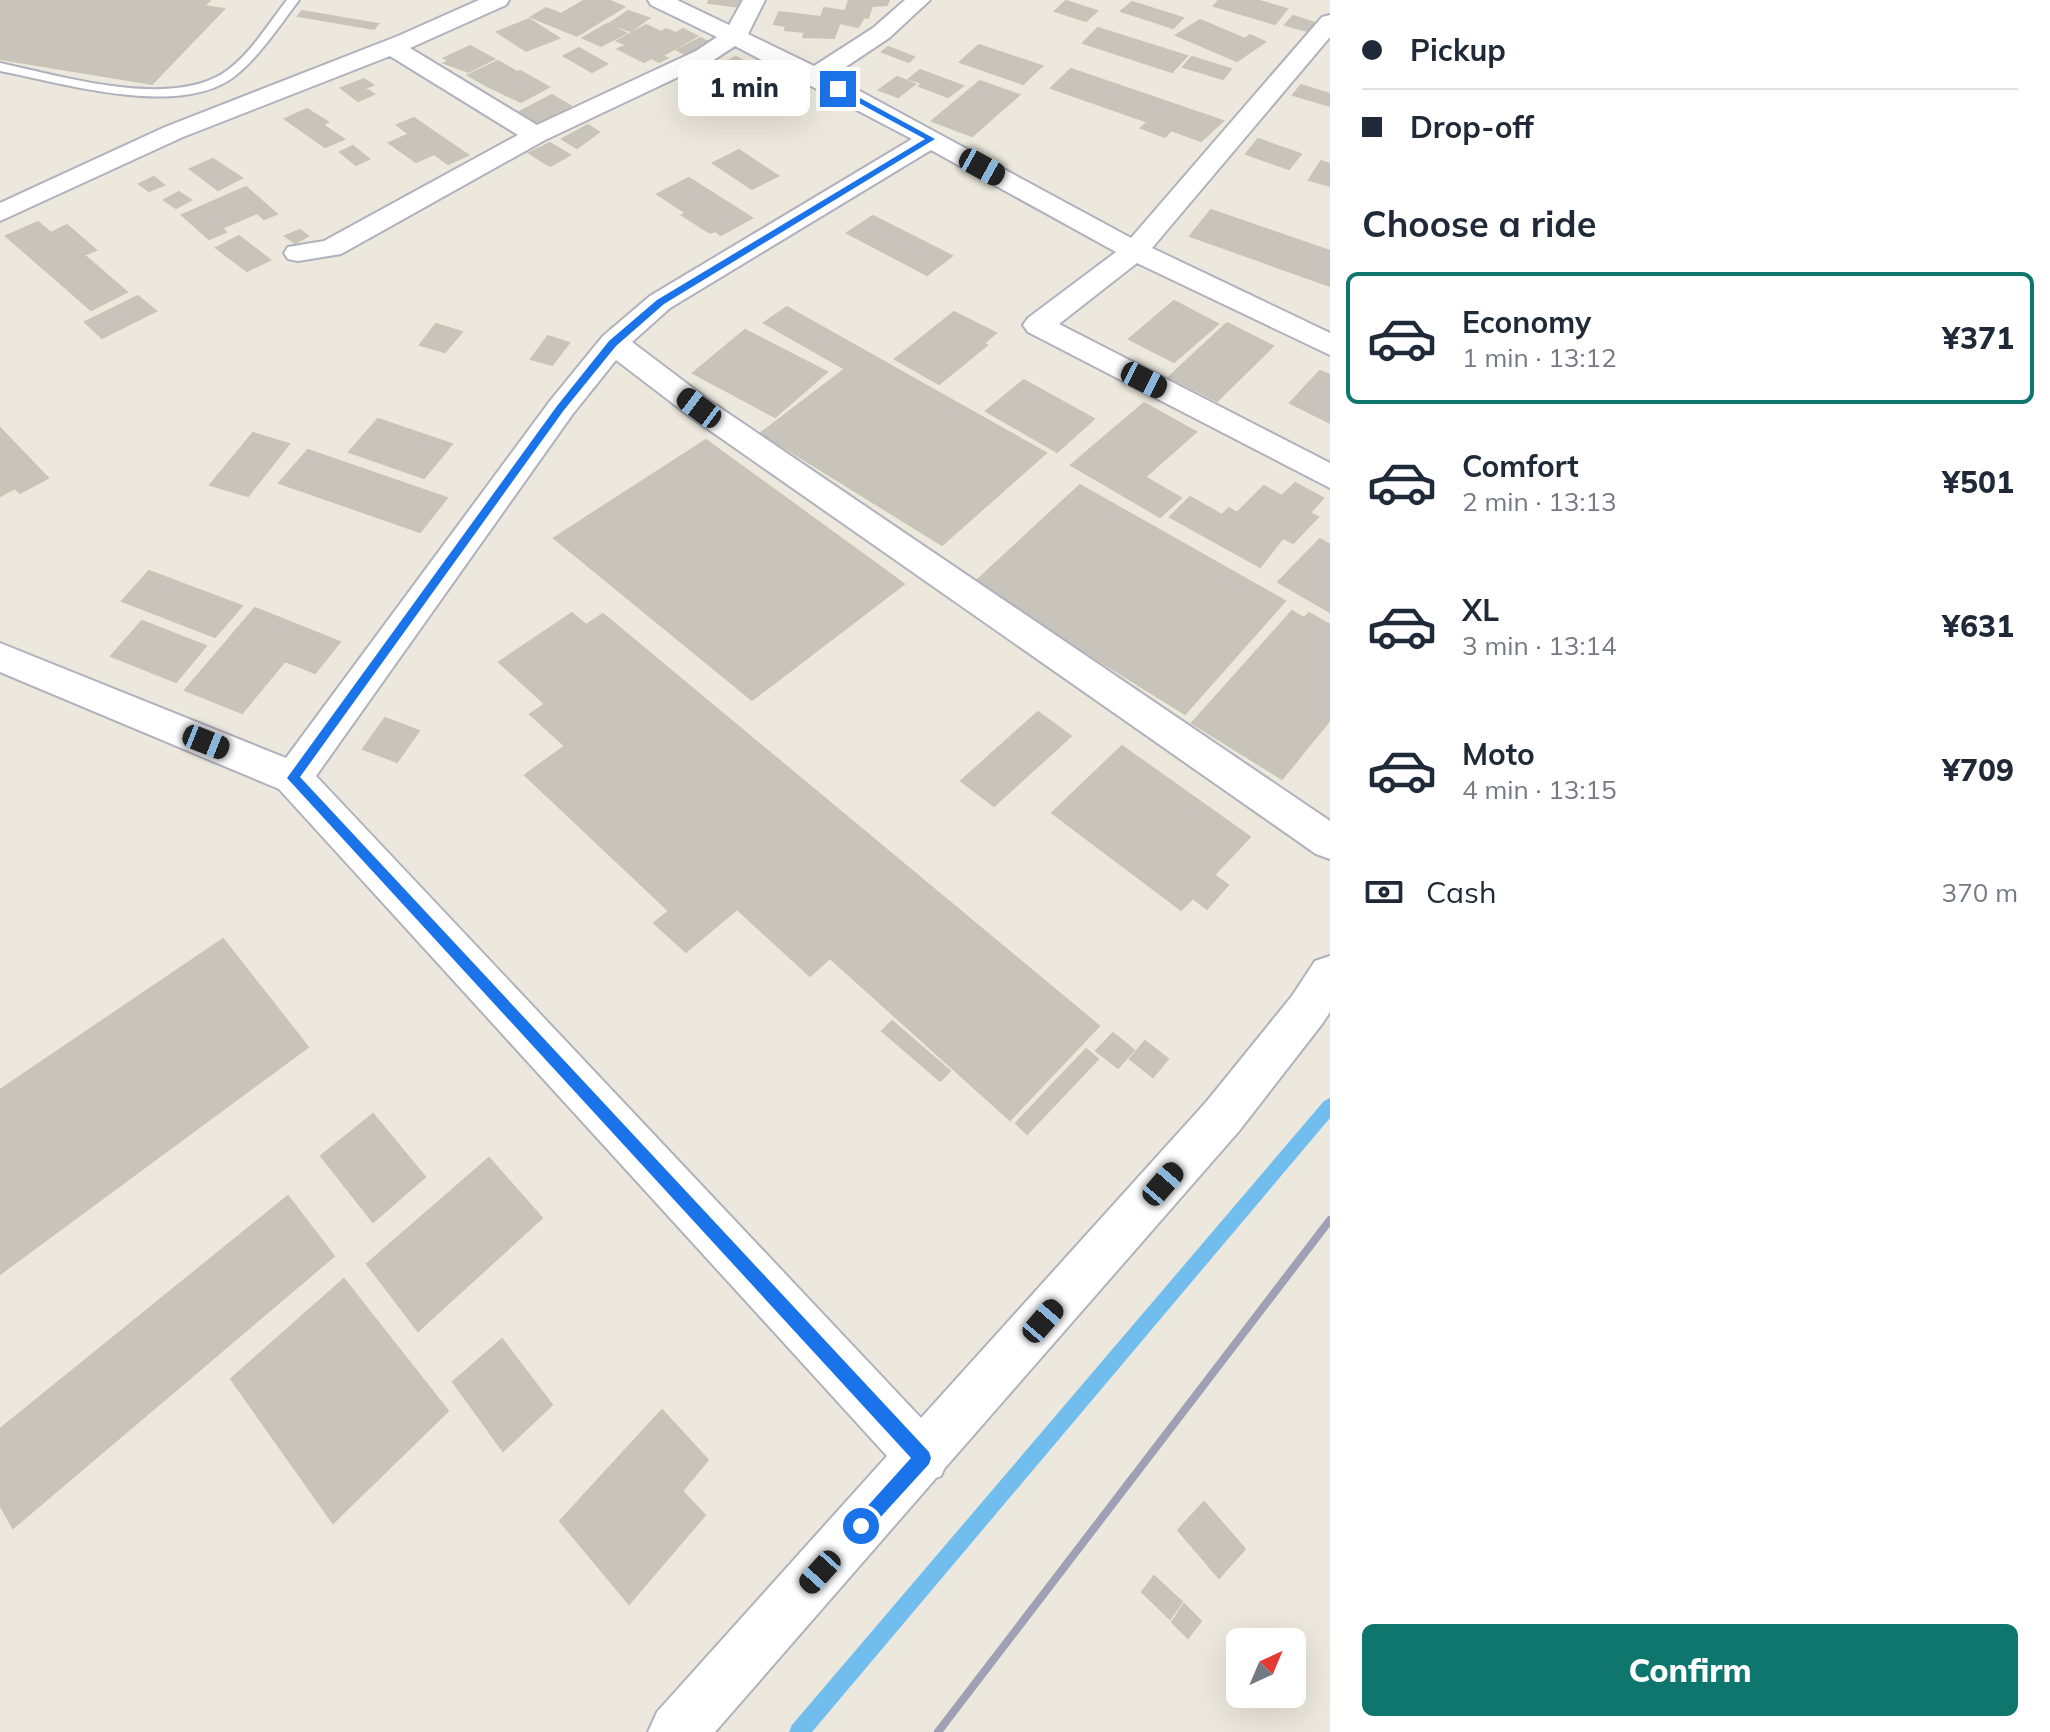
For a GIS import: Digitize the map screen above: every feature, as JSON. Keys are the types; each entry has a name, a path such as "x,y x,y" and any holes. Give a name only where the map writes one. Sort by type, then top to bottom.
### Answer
{"street":[{"path":"0,213 174,132 392,47 498,0"},
{"path":"659,0 815,76 1135,251 1330,345"},
{"path":"298,253 331,248 536,135 651,82 735,36 754,0"},
{"path":"815,76 881,33 919,0"},
{"path":"1330,22 1135,251 1038,325 1330,477"},
{"path":"392,47 536,135"},
{"path":"1303,54 1330,62"},
{"path":"293,778 561,408 613,343 660,302 931,139"},
{"path":"613,343 712,417 1330,842"},
{"path":"0,657 293,778 923,1458"},
{"path":"677,1732 1223,1116 1307,1010 1330,975"}],"lane":[{"path":"0,67 156,94 201,86 227,76 293,0"}],"building":[{"path":"0,0 210,0 204,6 224,9 152,84 0,59"},
{"path":"585,0 608,0 624,7 577,36 531,17 546,8 561,14"},
{"path":"709,0 743,0 740,7 708,3"},
{"path":"849,0 889,0 887,5 872,6 868,18 844,15"},
{"path":"1219,0 1256,0 1287,9 1275,24 1214,6"},
{"path":"1066,1 1097,11 1086,21 1055,11"},
{"path":"1132,2 1183,18 1173,28 1121,11"},
{"path":"824,8 844,11 834,38 803,37 805,32 785,30 786,26 774,24 779,12 821,17"},
{"path":"302,11 378,24 374,29 298,16"},
{"path":"628,11 649,18 631,31 609,24"},
{"path":"845,15 863,19 858,27 840,23"},
{"path":"1293,16 1315,23 1307,31 1285,25"},
{"path":"529,19 559,38 526,51 497,32"},
{"path":"1200,20 1245,39 1250,35 1265,42 1237,61 1176,35"},
{"path":"607,24 626,33 601,46 583,38"},
{"path":"646,25 661,32 666,29 676,33 683,29 697,36 662,56 667,58 659,62 651,58 644,62 618,49 626,45 617,41"},
{"path":"1098,28 1187,56 1172,72 1083,43"},
{"path":"700,38 713,44 689,56 677,50"},
{"path":"979,45 1042,66 1023,84 960,62"},
{"path":"470,46 494,59 468,72 444,63 449,61 444,58"},
{"path":"888,47 914,57 909,62 882,52"},
{"path":"579,48 607,64 592,72 564,56"},
{"path":"736,57 776,79 748,93 708,71"},
{"path":"1192,57 1231,69 1223,79 1183,67"},
{"path":"498,61 517,72 487,86 468,75"},
{"path":"1071,69 1223,121 1201,141 1171,130 1165,137 1141,128 1148,122 1051,88"},
{"path":"920,70 963,86 948,97 909,79"},
{"path":"520,71 549,87 521,102 489,87"},
{"path":"897,77 915,84 898,97 879,90"},
{"path":"364,79 373,85 365,88 374,94 358,101 341,88"},
{"path":"980,81 1019,95 972,136 932,121"},
{"path":"1301,85 1330,94 1330,106 1293,95"},
{"path":"552,95 571,106 536,124 517,113"},
{"path":"307,109 328,122 323,125 344,139 325,147 285,119"},
{"path":"414,118 468,155 448,164 434,154 416,162 389,143 409,134 397,125"},
{"path":"588,125 599,132 577,148 562,139"},
{"path":"1258,139 1301,154 1289,169 1246,154"},
{"path":"550,143 570,155 550,166 529,153"},
{"path":"353,146 369,159 356,165 340,152"},
{"path":"739,150 778,176 752,189 713,163"},
{"path":"213,159 242,178 218,190 190,169"},
{"path":"1321,161 1330,164 1330,186 1309,180"},
{"path":"154,177 164,185 149,191 139,184"},
{"path":"689,178 752,218 721,235 715,231 710,233 657,194"},
{"path":"246,187 277,214 264,219 257,213 222,228 226,232 209,239 182,215"},
{"path":"179,192 191,200 176,208 164,200"},
{"path":"1211,210 1330,251 1330,286 1190,236"},
{"path":"873,216 952,256 927,275 847,233"},
{"path":"38,222 51,233 67,225 96,250 84,255 127,292 91,310 6,236"},
{"path":"300,230 308,236 295,243 285,236"},
{"path":"239,236 270,260 247,271 216,248"},
{"path":"138,296 156,311 102,338 85,322"},
{"path":"1174,301 1218,324 1174,362 1129,339"},
{"path":"787,307 1046,453 942,545 761,433 845,369 764,323"},
{"path":"954,312 996,333 984,343 987,345 939,384 895,359"},
{"path":"1227,323 1273,346 1217,401 1169,377"},
{"path":"436,324 462,332 445,352 420,345"},
{"path":"745,330 827,372 775,417 693,373"},
{"path":"548,336 569,343 552,365 531,359"},
{"path":"1320,371 1330,375 1330,423 1290,403"},
{"path":"1024,380 1094,419 1057,452 986,411"},
{"path":"1144,403 1196,432 1145,477 1181,498 1160,517 1071,465"},
{"path":"378,419 452,444 424,478 349,452"},
{"path":"0,428 48,478 20,493 15,488 0,496"},
{"path":"253,433 289,444 248,496 210,485"},
{"path":"706,440 904,584 752,700 554,538"},
{"path":"308,450 447,498 420,532 279,483"},
{"path":"1295,483 1323,498 1310,513 1318,517 1293,543 1283,538 1260,567 1170,517 1190,497 1222,515 1229,508 1237,513 1264,486 1282,496"},
{"path":"1080,485 1285,601 1185,714 974,583"},
{"path":"1320,539 1330,545 1330,612 1278,582"},
{"path":"149,571 242,606 215,637 122,601"},
{"path":"255,608 340,642 315,673 285,661 242,713 185,690"},
{"path":"1292,611 1304,618 1309,613 1330,625 1330,720 1282,779 1192,723"},
{"path":"572,613 586,625 603,614 1099,1026 1010,1120 830,958 810,976 737,909 686,952 654,923 669,911 525,775 565,746 530,714 545,704 499,662"},
{"path":"142,621 206,646 176,682 111,656"},
{"path":"1038,712 1071,736 994,806 961,781"},
{"path":"385,718 419,731 397,762 363,749"},
{"path":"1122,746 1250,837 1214,875 1228,885 1207,909 1193,898 1181,910 1052,813"},
{"path":"223,939 308,1047 0,1274 0,1090"},
{"path":"892,1021 950,1071 940,1081 882,1031"},
{"path":"1113,1033 1134,1050 1118,1068 1096,1051"},
{"path":"1145,1041 1168,1059 1153,1077 1130,1059"},
{"path":"1086,1049 1098,1059 1027,1134 1016,1123"},
{"path":"373,1114 425,1177 373,1222 321,1156"},
{"path":"489,1158 542,1218 418,1331 367,1264"},
{"path":"288,1196 334,1256 13,1528 0,1505 0,1429"},
{"path":"344,1279 448,1411 333,1523 231,1379"},
{"path":"502,1339 552,1405 503,1451 453,1382"},
{"path":"662,1410 708,1460 682,1491 705,1515 629,1604 560,1521"},
{"path":"1204,1502 1245,1549 1219,1578 1178,1530"},
{"path":"1154,1576 1182,1602 1170,1619 1142,1592"},
{"path":"1184,1604 1201,1621 1188,1638 1172,1622"}],"waterway":[{"path":"799,1732 1330,1106"}],"railway":[{"path":"938,1732 1330,1220"}],"route":[{"path":"838,89 931,139 660,302 613,343 561,408 293,778 923,1458 861,1526"}]}
